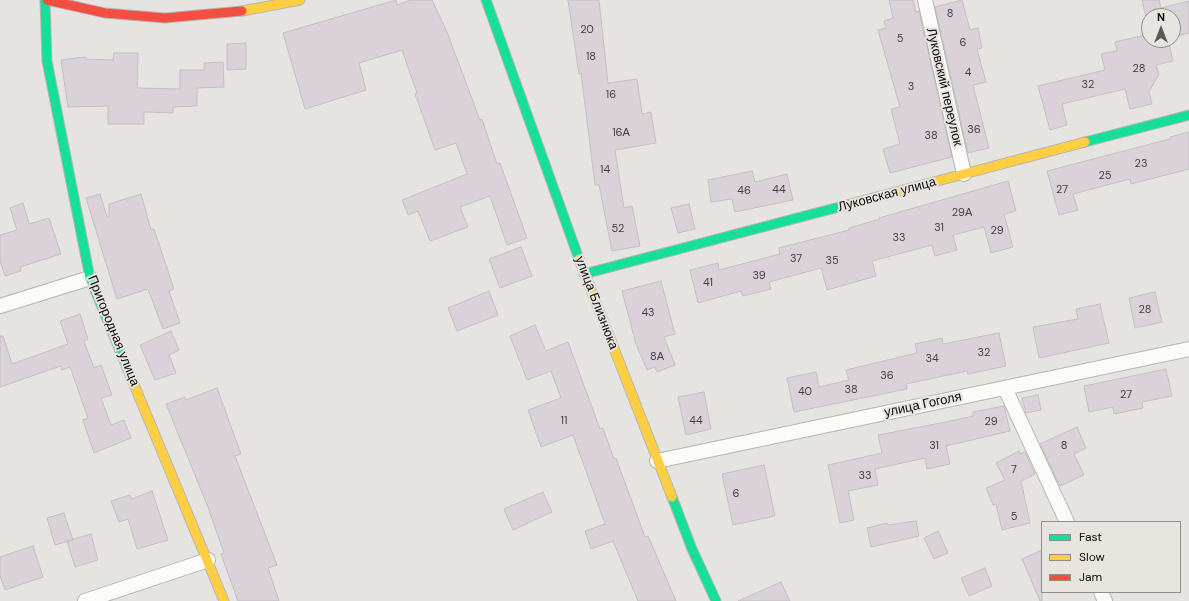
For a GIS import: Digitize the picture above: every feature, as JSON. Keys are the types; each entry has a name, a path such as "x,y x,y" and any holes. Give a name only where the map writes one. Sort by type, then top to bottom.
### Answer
{"street":[{"path":"46,0 106,13 165,18 233,13 300,0"},
{"name":"Пригородная улица","path":"46,0 47,62 90,278 224,601"},
{"name":"улица Близнюка","path":"486,0 584,274 692,549 716,601"},
{"name":"Луковский переулок","path":"925,0 964,174"},
{"name":"Луковская улица","path":"584,274 1189,115"},
{"path":"0,306 90,278"},
{"name":"улица Гоголя","path":"658,461 1189,349"},
{"path":"1005,388 1067,521"},
{"path":"85,601 208,560"}],"building":[{"path":"396,0 397,5 411,0 432,0 447,32 480,120 482,119 497,164 500,163 527,238 507,245 490,196 460,207 468,227 430,241 418,211 408,215 402,200 467,174 456,143 435,150 415,94 417,93 402,50 359,63 366,90 305,109 283,33"},
{"path":"568,0 599,0 608,83 637,79 642,114 651,112 656,143 615,150 624,208 632,206 640,246 612,251 599,185 595,185 581,73 579,74"},
{"path":"889,0 913,0 916,12 919,11 952,157 890,173 883,149 900,144 891,109 900,107 878,30 886,28 884,21 893,18"},
{"path":"962,0 970,30 978,28 982,48 977,49 986,82 973,85 989,148 968,153 935,7"},
{"path":"1142,0 1159,0 1161,8 1144,8"},
{"path":"1189,1 1189,33 1181,35 1181,8 1161,8"},
{"path":"1141,36 1141,48 1170,48 1173,61 1156,65 1159,74 1149,92 1152,104 1130,109 1125,89 1062,104 1067,125 1050,130 1038,86 1105,70 1101,54 1117,51 1115,42"},
{"path":"246,43 246,69 227,70 227,44"},
{"path":"114,53 138,53 137,88 180,89 180,70 204,70 204,63 223,62 224,87 197,88 197,106 173,107 173,113 144,112 144,124 108,124 108,106 68,107 61,60 85,57 85,59 113,60"},
{"path":"1189,132 1189,169 1131,184 1130,179 1073,194 1078,210 1059,215 1047,171 1170,139 1170,137"},
{"path":"752,171 755,182 787,174 793,200 735,212 732,199 711,202 708,180"},
{"path":"1008,181 1016,211 1004,214 1013,247 991,253 984,227 953,235 957,250 935,256 932,245 872,261 876,276 827,290 821,268 769,282 771,289 743,296 741,291 698,303 690,270 718,263 719,270 780,254 779,248 849,230 849,228 880,219 879,218"},
{"path":"100,194 107,217 109,217 109,204 141,194 151,230 154,229 174,289 169,291 180,323 163,329 148,289 117,299 86,198"},
{"path":"23,203 29,224 49,218 61,254 20,267 21,271 5,276 0,261 0,235 17,230 10,208"},
{"path":"689,204 695,229 678,233 671,208"},
{"path":"521,247 532,276 500,288 489,259"},
{"path":"661,281 675,334 664,337 675,365 657,372 655,367 647,370 636,344 622,291"},
{"path":"489,291 498,315 457,331 448,308"},
{"path":"1155,292 1162,322 1135,328 1129,298"},
{"path":"1100,304 1109,343 1039,358 1033,327 1078,319 1076,309"},
{"path":"80,314 88,339 84,341 94,368 101,365 112,395 101,398 111,425 124,420 131,438 94,453 83,420 88,418 70,367 62,370 61,366 0,387 0,336 3,336 12,364 68,344 60,321"},
{"path":"535,325 546,351 568,342 600,429 603,428 614,459 616,458 645,537 648,536 676,601 638,601 613,541 591,549 585,531 605,524 573,435 541,447 528,410 561,398 551,371 527,380 510,336"},
{"path":"171,331 179,350 169,355 176,373 155,380 140,345"},
{"path":"999,333 1006,366 968,374 967,371 906,384 907,389 794,412 787,378 816,372 819,387 849,380 846,370 917,353 915,344 942,338 943,344"},
{"path":"1166,369 1172,396 1142,402 1143,408 1114,414 1113,407 1089,412 1084,386"},
{"path":"217,388 241,454 235,456 277,565 268,568 279,601 238,601 221,554 224,553 208,507 166,404 185,397 186,400"},
{"path":"704,392 711,429 686,435 678,397"},
{"path":"1038,395 1041,410 1026,413 1022,398"},
{"path":"1004,406 1010,431 946,446 950,464 927,469 925,458 875,469 878,485 848,491 854,520 840,523 828,465 882,453 878,435 973,416 973,412"},
{"path":"1077,427 1086,448 1074,454 1084,475 1060,486 1040,444"},
{"path":"1019,451 1020,454 1025,452 1035,474 1021,481 1030,523 1002,530 996,504 993,505 986,488 1005,480 996,463"},
{"path":"764,465 775,516 733,525 722,474"},
{"path":"152,491 168,540 137,549 128,519 119,522 111,501 130,495 132,499"},
{"path":"543,492 552,512 513,530 504,509"},
{"path":"64,513 73,540 55,545 47,518"},
{"path":"916,521 919,536 871,547 867,528 887,523 888,525"},
{"path":"938,531 948,553 934,559 924,538"},
{"path":"91,534 98,560 75,567 67,541"},
{"path":"33,546 43,577 5,590 0,576 0,557"},
{"path":"1041,550 1042,601 1040,601 1022,559"},
{"path":"985,568 992,586 969,596 961,578"},
{"path":"781,582 790,601 738,601"}],"traffic: fast":[{"path":"45,0 47,61 90,278 128,370"},
{"path":"486,0 579,259"},
{"path":"1085,142 1189,115"},
{"path":"584,274 858,202"},
{"path":"672,497 692,549 716,601"}],"traffic: slow":[{"path":"242,11 300,0"},
{"path":"858,202 1085,142"},
{"path":"579,259 672,497"},
{"path":"128,370 224,601"}],"traffic: jam":[{"path":"47,0 105,13 165,18 242,11"}]}
